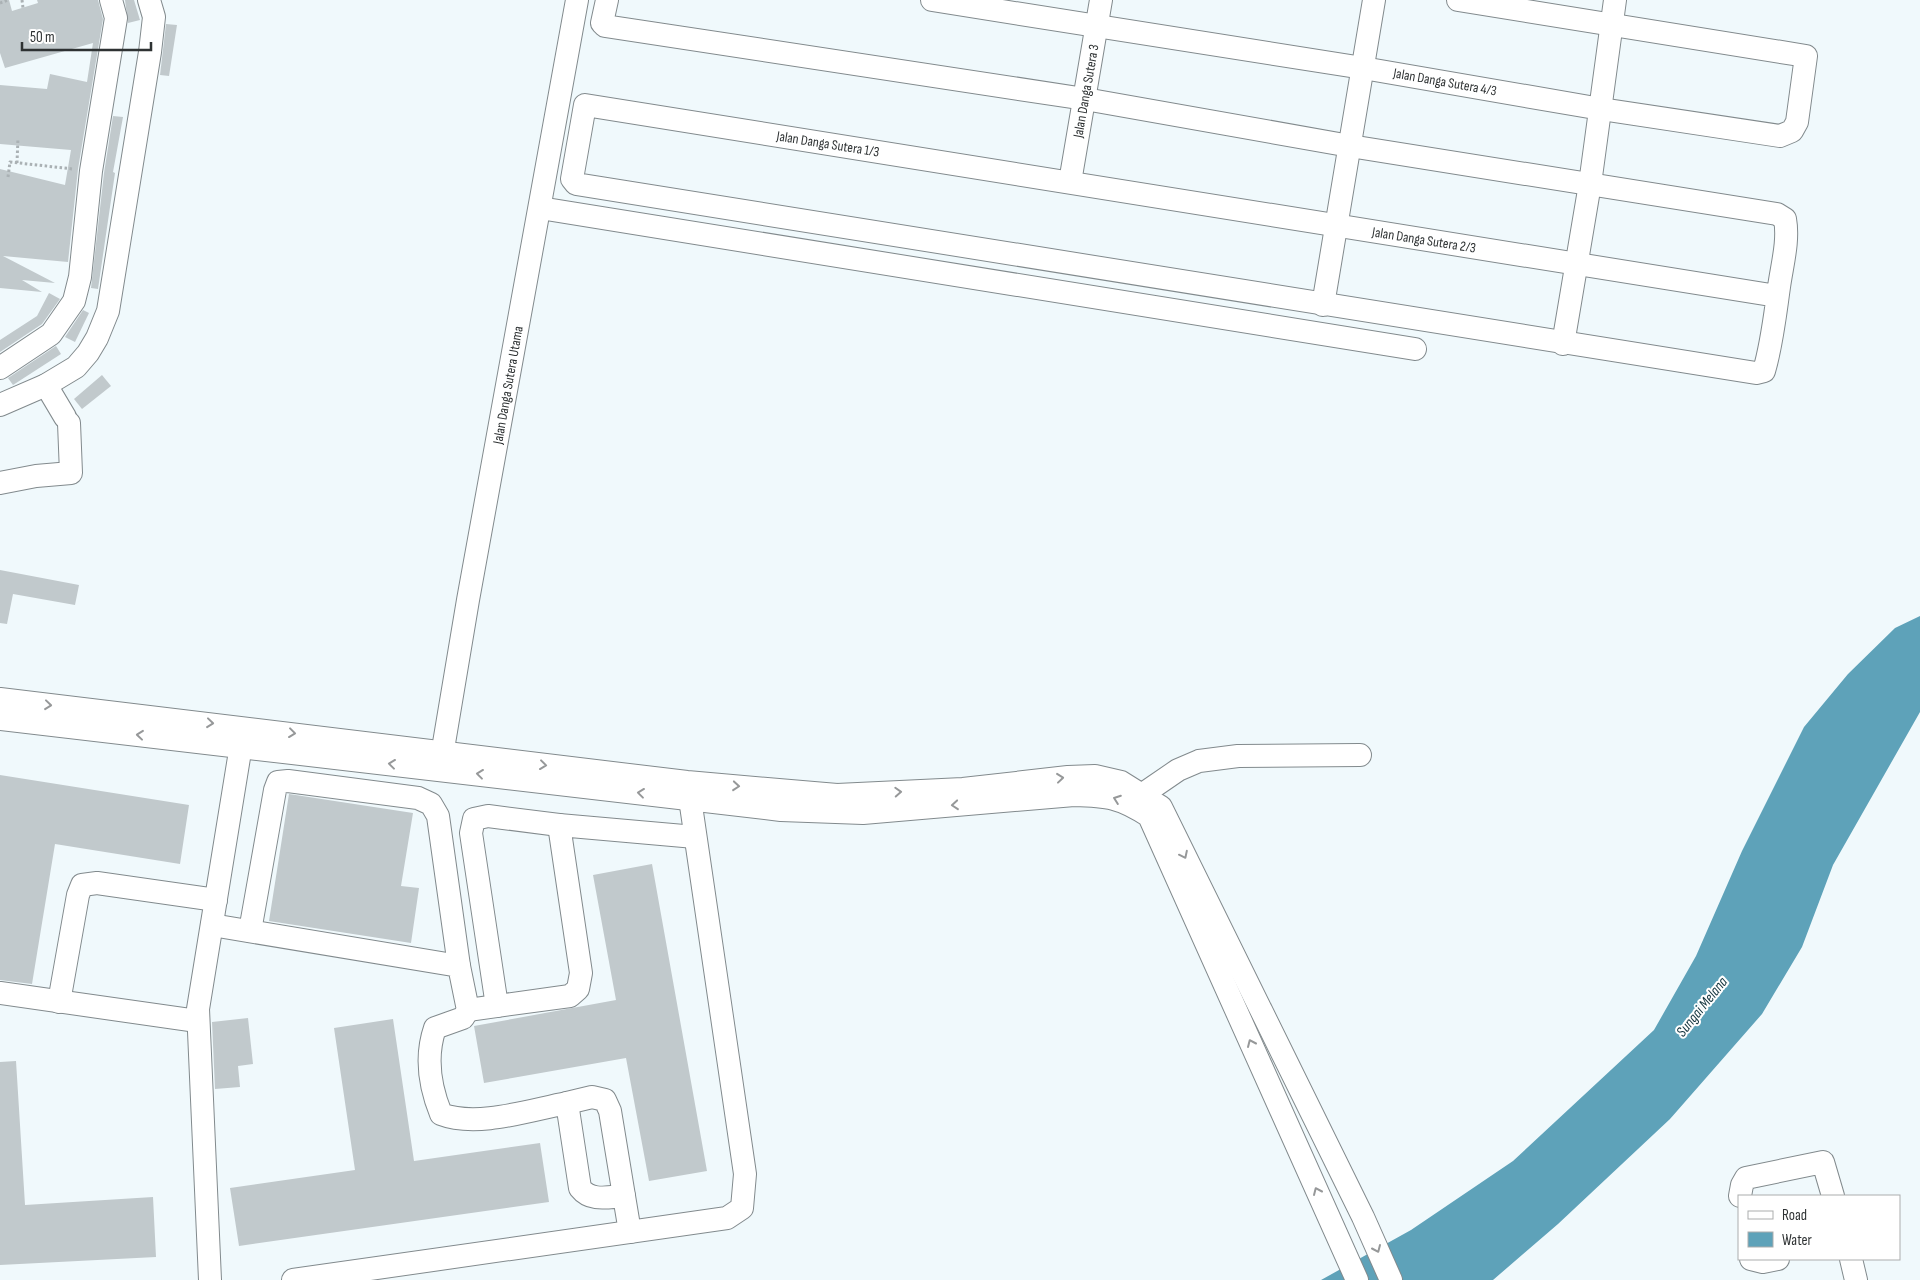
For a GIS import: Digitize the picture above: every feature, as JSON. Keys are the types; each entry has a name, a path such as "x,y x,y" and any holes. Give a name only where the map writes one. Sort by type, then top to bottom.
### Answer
{"street":[{"path":"0,368 51,334 74,301 80,277 91,170 116,18 111,0"},
{"path":"0,405 46,385 76,367 88,353 108,311 150,52 154,17 149,0"},
{"name":"Jalan Danga Sutera Utama","path":"441,761 577,0"},
{"path":"607,0 602,23 606,26 1084,99 1350,146 1777,214 1785,219 1787,231 1768,359 1764,370 1756,373 1323,305 1337,226 1350,146 1363,68 1374,0"},
{"name":"Jalan Danga Sutera 4/3","path":"932,0 1363,68 1601,109 1780,136 1792,132 1797,122 1806,56 1612,25"},
{"name":"Jalan Danga Sutera 3","path":"1070,182 1101,0"},
{"path":"1458,0 1612,25"},
{"path":"1562,344 1590,184 1616,0"},
{"name":"Jalan Danga Sutera 1/3","path":"1070,182 585,105 572,179 576,184 1323,305"},
{"name":"Jalan Danga Sutera 2/3","path":"1070,182 1777,296"},
{"path":"540,208 1415,349"},
{"path":"74,301 108,311"},
{"path":"0,483 36,476 70,473 67,420 46,385"},
{"path":"0,699 242,737 688,790 837,795 963,789 1068,777 1095,776 1120,782 1143,794 1161,807 1363,1218 1391,1280"},
{"path":"0,719 242,737"},
{"path":"210,1280 197,1021 242,737"},
{"path":"1143,794 1178,770 1199,760 1238,756 1360,754"},
{"path":"250,932 278,782 288,781 418,798 431,804 438,816 459,966 468,1010 463,1018 435,1028 430,1042 430,1077 441,1114 452,1118 475,1120 592,1097 605,1100 610,1111 630,1232"},
{"path":"293,1280 727,1218 742,1208 745,1174 688,790"},
{"path":"688,790 781,810 863,813 1074,796 1109,796 1130,804 1149,816 1357,1280"},
{"path":"497,1006 470,833 474,819 488,816 558,825 695,837"},
{"path":"468,1010 570,996 578,989 581,973 558,825"},
{"path":"59,1002 78,895 82,885 97,883 216,900"},
{"path":"212,925 459,966"},
{"path":"0,993 197,1021"},
{"path":"568,1103 580,1188 585,1195 593,1198 624,1196"},
{"path":"1740,1195 1742,1185 1746,1178 1823,1162 1834,1195"},
{"path":"1755,1260 1763,1262 1773,1260"},
{"path":"1851,1260 1856,1280"}],"path":[{"path":"0,3 8,0"},
{"path":"22,0 24,8"},
{"path":"18,138 18,163"},
{"path":"8,177 10,162 91,170"}],"water":[{"name":"Sungai Melana","path":"1920,616 1920,712 1833,865 1802,947 1762,1014 1670,1119 1558,1224 1493,1280 1321,1280 1411,1230 1513,1161 1654,1030 1696,956 1742,851 1804,727 1848,674 1895,628"}],"building":[{"path":"0,0 9,0 12,11 38,3 37,0 98,0 103,19 78,169 68,262 3,256 55,283 22,280 42,292 0,288 0,169 65,185 71,150 0,144 0,85 47,89 50,74 87,82 93,43 5,68 0,53"},
{"path":"125,0 134,0 140,20 128,23"},
{"path":"166,24 177,25 169,76 160,75"},
{"path":"113,116 123,117 113,172 115,173 98,289 91,288 104,173"},
{"path":"49,293 60,299 42,324 0,352 0,340 37,316"},
{"path":"83,310 89,313 75,342 65,337"},
{"path":"56,346 61,354 13,385 8,378"},
{"path":"102,375 111,386 82,409 74,399"},
{"path":"0,570 79,585 75,605 13,594 7,624 0,623"},
{"path":"0,775 189,805 180,864 55,844 32,984 0,980"},
{"path":"289,794 413,813 401,886 419,888 411,943 269,921"},
{"path":"652,864 707,1171 649,1181 626,1058 484,1083 474,1026 616,1000 593,875"},
{"path":"248,1018 253,1064 238,1066 240,1087 215,1089 212,1022"},
{"path":"393,1019 414,1161 540,1143 549,1202 239,1246 230,1188 355,1170 334,1028"},
{"path":"16,1061 25,1205 153,1197 156,1257 0,1265 0,1062"}]}
